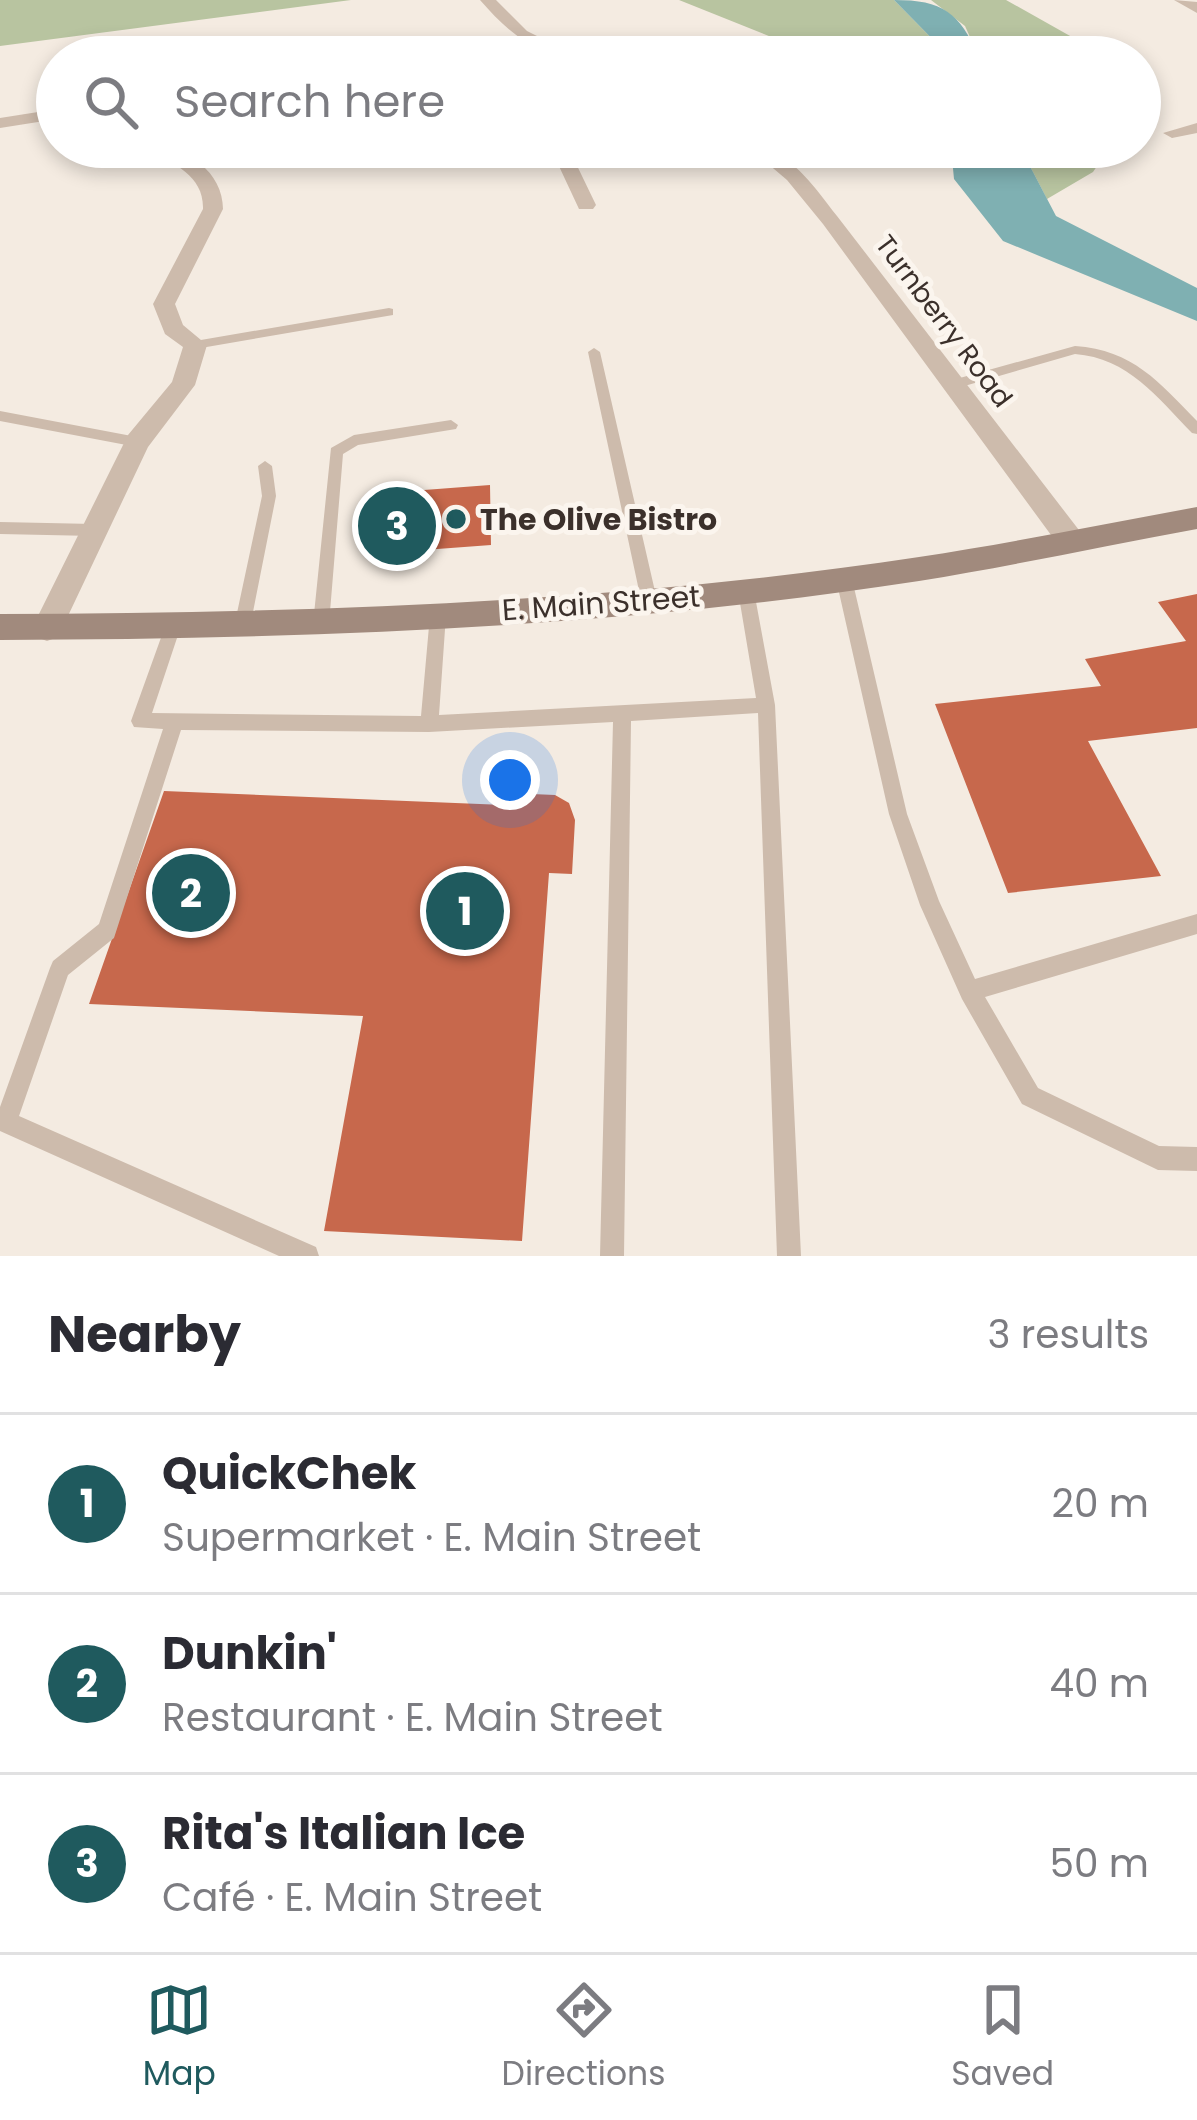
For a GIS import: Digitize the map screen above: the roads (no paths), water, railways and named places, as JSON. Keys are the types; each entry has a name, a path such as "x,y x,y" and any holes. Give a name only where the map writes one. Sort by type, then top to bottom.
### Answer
{"main road":[{"name":"E. Main Street","path":"0,627 321,624 649,600 844,579 1197,518"}],"street":[{"path":"488,0 525,36"},
{"path":"1182,0 1197,8"},
{"path":"0,123 36,117"},
{"path":"1172,133 1197,128"},
{"path":"47,628 137,442 183,385 195,345 173,329 164,304 213,209 215,194 207,179 192,168"},
{"path":"569,168 586,205"},
{"name":"Turnberry Road","path":"784,168 818,205 1072,542"}],"lane":[{"path":"195,345 389,311"},
{"path":"954,384 1075,350 1095,350 1129,363 1197,429"},
{"path":"595,352 649,600"},
{"path":"0,416 137,442"},
{"path":"321,624 335,452 353,440 451,425"},
{"path":"242,627 268,496 266,466"},
{"path":"0,528 94,530"},
{"path":"844,579 898,814 931,905 970,991 1030,1096 1158,1158 1197,1160"},
{"path":"746,591 766,705 789,1256"},
{"path":"429,724 438,614"},
{"path":"172,626 140,721 429,724 766,705"},
{"path":"612,1256 622,713"},
{"path":"175,721 107,931 60,968 6,1122 307,1256"},
{"path":"970,991 1197,924"}],"water":[{"path":"894,0 937,6 956,19 968,36 929,36"},
{"path":"953,168 1031,168 1056,216 1197,288 1197,321 1003,241 954,179"}],"place":[{"name":"The Olive Bistro","path":"456,519"},
{"name":"Rita's Italian Ice","path":"397,526"},
{"name":"Dunkin'","path":"191,893"},
{"name":"QuickChek","path":"465,911"}]}
